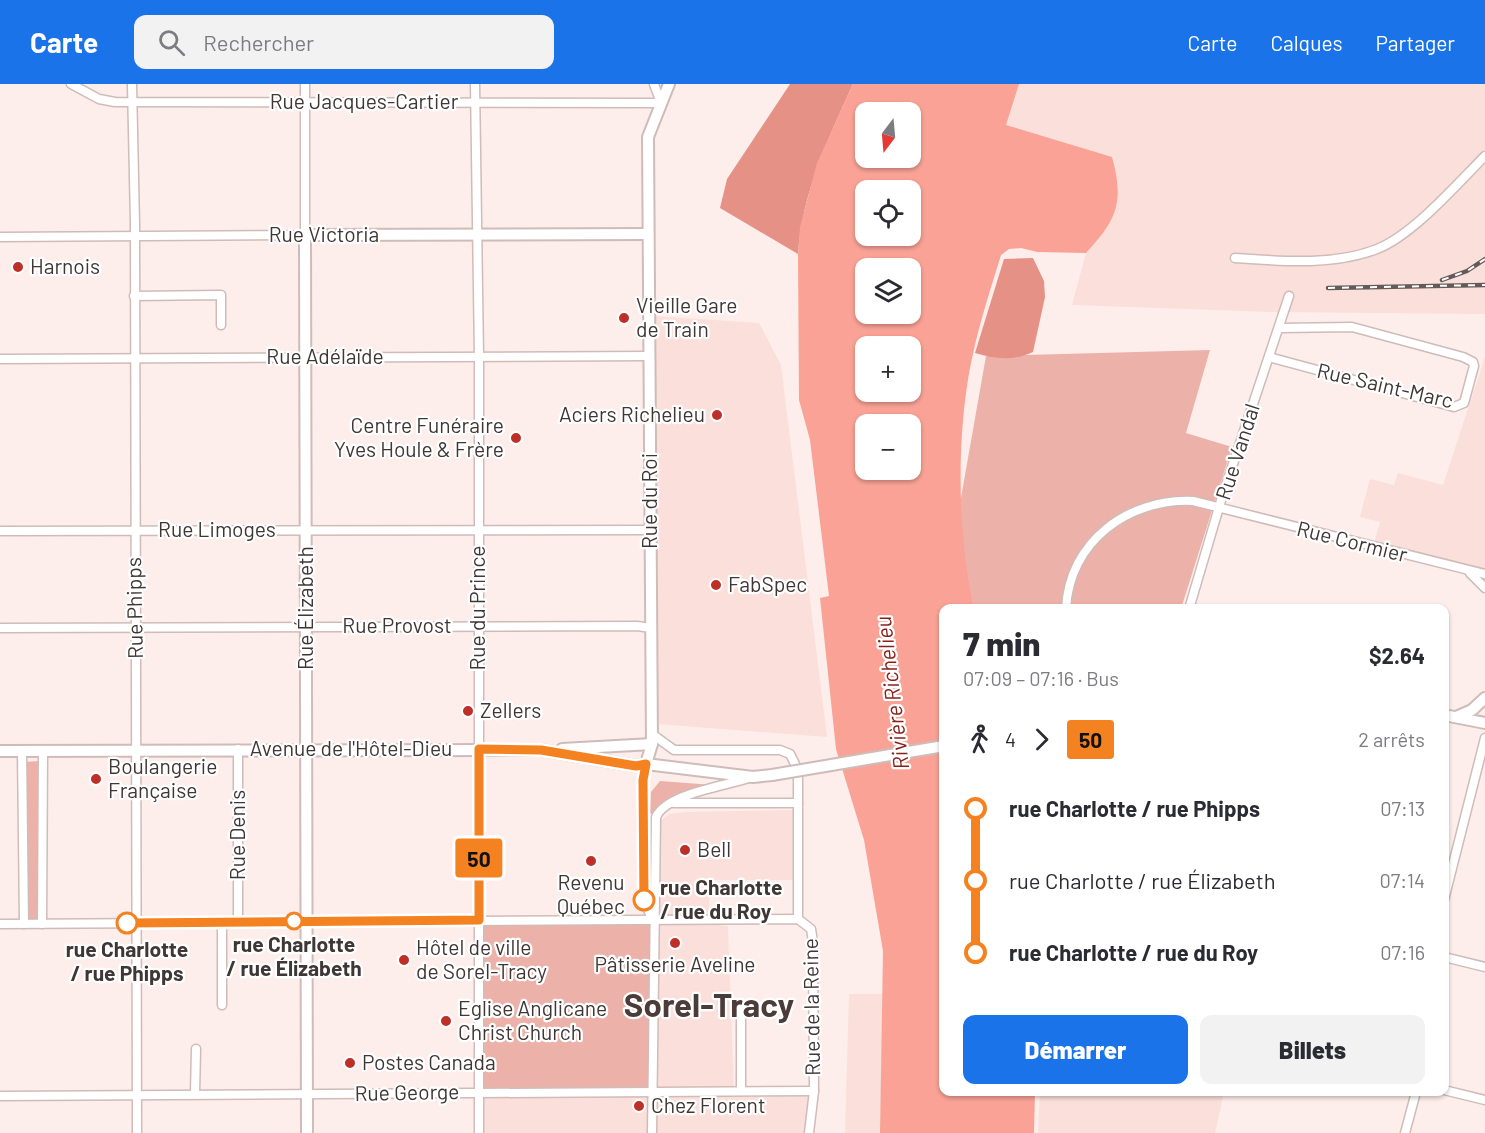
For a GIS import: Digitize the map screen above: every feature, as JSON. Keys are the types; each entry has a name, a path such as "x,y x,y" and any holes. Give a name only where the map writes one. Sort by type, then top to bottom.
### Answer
{"main road":[{"name":"Rue du Roi","path":"646,764 652,739 648,136 669,84"},
{"name":"Rue Victoria","path":"305,235 648,234"},
{"name":"Rue Élizabeth","path":"305,235 307,1133"},
{"path":"1450,716 1472,710 1485,698"},
{"path":"1450,716 1485,723"},
{"path":"556,752 564,748 652,739"},
{"name":"Avenue de l'Hôtel-Dieu","path":"0,751 479,749 556,752 636,766 646,764 753,777 772,776 939,747"}],"street":[{"name":"Rue Jacques-Cartier","path":"71,84 99,99 132,102 661,103"},
{"name":"Rue Phipps","path":"132,84 137,1133"},
{"name":"Rue Élizabeth","path":"305,84 305,235"},
{"name":"Rue du Prince","path":"475,84 479,357 477,529 479,1133"},
{"path":"654,84 661,103"},
{"path":"1235,258 1310,260 1346,256 1377,249 1413,224 1485,156"},
{"name":"Rue Victoria","path":"0,237 305,235"},
{"path":"134,296 221,295 221,325"},
{"name":"Rue Vandal","path":"1190,604 1219,508 1289,296"},
{"name":"Rue Saint-Marc","path":"1269,357 1458,408 1464,403 1474,364 1463,357 1352,327 1280,328"},
{"name":"Rue Adélaïde","path":"0,359 649,356"},
{"name":"Rue Cormier","path":"1067,604 1070,587 1080,560 1096,537 1119,518 1156,503 1177,500 1219,508 1485,574"},
{"name":"Rue Limoges","path":"0,531 650,530"},
{"path":"1464,569 1485,588"},
{"name":"Rue Provost","path":"0,628 637,626 651,628"},
{"path":"1449,880 1485,738"},
{"path":"652,739 674,750 780,750 790,754 795,764"},
{"name":"Rue Denis","path":"238,749 238,922"},
{"path":"22,751 24,924"},
{"path":"42,924 43,751"},
{"name":"Rue du Roi","path":"646,764 643,780 644,900 652,920"},
{"name":"Rue du Roi","path":"652,1133 652,920 655,901 655,820 660,810 690,794 753,777"},
{"name":"Rue de la Reine","path":"798,778 798,919 807,924 813,933 814,1091 809,1133"},
{"path":"674,803 798,802"},
{"path":"0,924 798,919"},
{"path":"222,922 222,1005"},
{"path":"1449,958 1485,967"},
{"path":"741,1005 741,1091"},
{"path":"195,1094 196,1049"},
{"name":"Rue George","path":"0,1096 814,1091"},
{"path":"1449,1091 1485,1100"},
{"path":"1405,1133 1415,1096"}],"shaded area":[{"path":"790,84 853,84 826,146 811,188 800,231 798,254 720,208 727,179"},
{"path":"1019,84 1485,84 1485,314 1272,312 1072,305 1086,253 1099,239 1006,125"},
{"path":"1033,258 1044,281 1045,297 1033,352 1019,357 1004,358 975,353 1004,259"},
{"path":"653,316 759,323 781,365 827,737 657,724"},
{"path":"1210,350 1186,433 1232,447 1183,604 966,604 956,526 986,356"},
{"path":"1485,357 1485,574 1373,547 1380,522 1360,517 1370,479 1394,485 1398,473 1443,485"},
{"path":"39,761 45,926 26,926 25,762"},
{"path":"660,781 726,786 650,814 651,792"},
{"path":"795,810 793,880 709,880 709,924 728,926 734,1093 809,1093 817,1105 814,1133 479,1133 479,1091 652,1091 659,822 669,814 685,812"},
{"path":"479,922 652,922 652,1092 479,1091"},
{"path":"849,994 883,994 880,1133 845,1133"},
{"path":"1040,1096 1223,1096 1215,1133 1038,1133"}],"water":[{"name":"Rivière Richelieu","path":"853,84 1019,84 1006,125 1112,157 1118,186 1116,209 1105,230 1086,253 1037,252 1021,248 1009,249 1001,255 976,341 963,419 961,501 965,557 973,604 939,604 939,1096 1035,1096 1034,1133 880,1133 883,951 864,840 836,749 820,598 829,596 810,440 799,400 798,254 800,227 817,163"}],"railway":[{"path":"1442,280 1467,271 1485,259"},
{"path":"1328,288 1485,285"}],"bus line":[{"name":"50","path":"127,923 479,920 479,749 541,750 636,766 646,764 643,780 644,900"}],"place":[{"name":"Harnois","path":"18,267"},
{"name":"Vieille Gare de Train","path":"624,318"},
{"name":"Aciers Richelieu","path":"717,415"},
{"name":"Centre Funéraire Yves Houle & Frère","path":"516,438"},
{"name":"FabSpec","path":"716,585"},
{"name":"Zellers","path":"468,711"},
{"name":"Boulangerie Française","path":"96,779"},
{"name":"Bell","path":"685,850"},
{"name":"Revenu Québec","path":"591,861"},
{"name":"rue Charlotte / rue du Roy","path":"644,900"},
{"name":"rue Charlotte / rue Élizabeth","path":"294,921"},
{"name":"rue Charlotte / rue Phipps","path":"127,923"},
{"name":"Pâtisserie Aveline","path":"675,943"},
{"name":"Hôtel de ville de Sorel-Tracy","path":"404,960"},
{"name":"Eglise Anglicane Christ Church","path":"446,1021"},
{"name":"Postes Canada","path":"350,1063"},
{"name":"Chez Florent","path":"639,1106"}],"district":[{"name":"Sorel-Tracy","path":"709,1005"}]}
